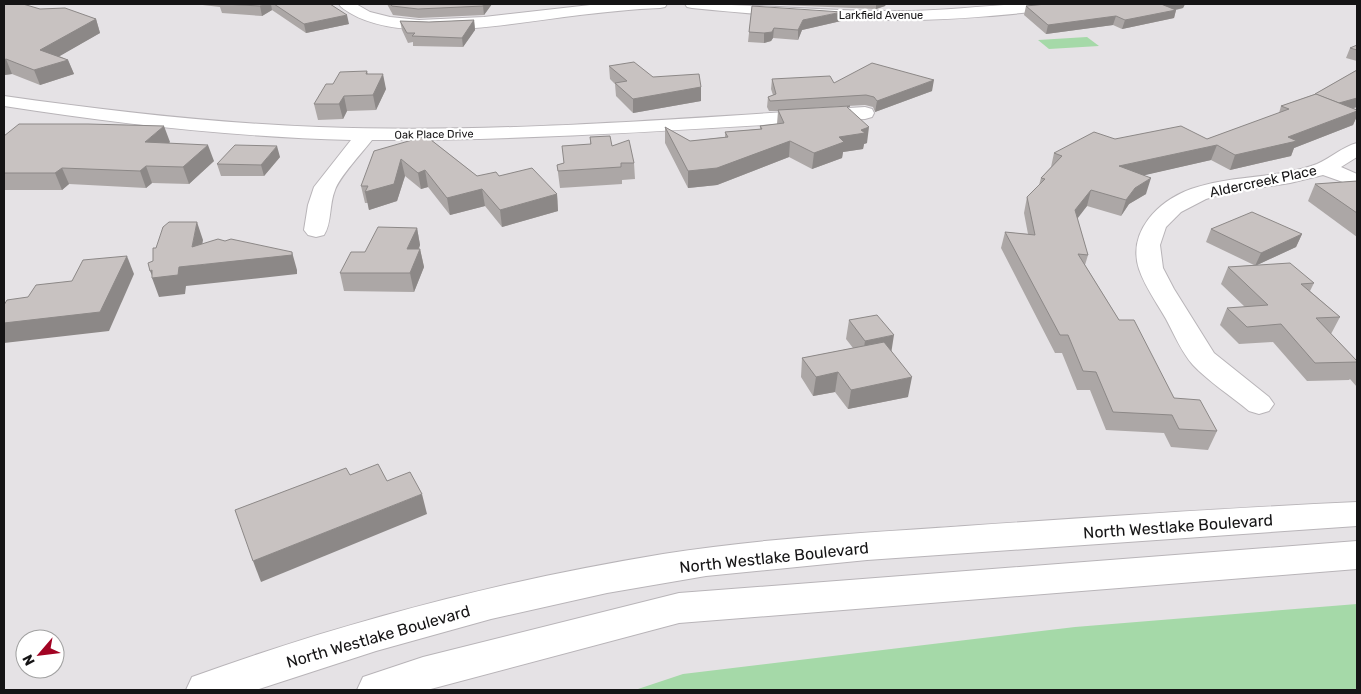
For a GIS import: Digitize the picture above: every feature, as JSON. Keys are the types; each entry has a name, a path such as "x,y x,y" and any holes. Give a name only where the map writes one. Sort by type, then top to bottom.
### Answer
{"street":[{"path":"346,4 358,12 386,20 440,24 475,23 610,7 660,4"},
{"name":"Larkfield Avenue","path":"692,4 832,14 1068,4"},
{"name":"Oak Place Drive","path":"4,101 79,112 254,130 366,134 508,132 865,113"},
{"path":"316,230 319,205 325,187 366,134"},
{"name":"Aldercreek Place","path":"1259,404 1203,359 1161,289 1151,268 1148,245 1155,225 1174,207 1198,194 1226,186 1290,178 1325,168 1357,149"},
{"path":"1325,168 1357,181"},
{"name":"North Westlake Boulevard","path":"206,690 292,660 413,624 519,597 665,568 816,550 1357,514"},
{"path":"377,690 423,674 679,608 1357,555"}],"green space":[{"path":"1087,37 1099,46 1049,49 1038,40"},
{"path":"1357,604 1357,690 635,690 683,674 1075,627"}],"building":[{"path":"4,4 23,4 40,9 65,8 96,19 40,50 68,60 34,70 6,59 4,60"},
{"path":"223,4 264,4 260,6"},
{"path":"274,4 330,4 347,15 304,24"},
{"path":"390,4 484,4 483,6 418,9 392,6"},
{"path":"1046,4 1161,4 1176,10 1125,20 1116,16 1048,25 1026,6"},
{"path":"752,6 842,12 803,20 798,30 774,28 772,32 749,32"},
{"path":"474,20 462,38 412,36 415,33 407,33 400,21 429,22"},
{"path":"1357,45 1357,50 1350,48"},
{"path":"634,62 653,77 699,74 701,87 633,99 615,83 627,81 609,66"},
{"path":"872,63 934,80 877,101 874,97 866,95 770,101 768,97 776,94 772,79 830,76 834,83"},
{"path":"1357,70 1357,98 1339,103 1315,94"},
{"path":"367,71 366,74 383,74 373,95 344,96 339,104 314,104 326,84 333,84 340,72"},
{"path":"1316,94 1357,111 1288,137 1297,141 1235,155 1217,145 1119,166 1151,178 1135,188 1126,200 1091,190 1075,210 1088,255 1078,254 1119,320 1134,320 1174,398 1200,400 1217,431 1179,429 1172,415 1113,412 1096,372 1083,371 1068,335 1060,335 1005,232 1035,235 1027,197 1045,179 1041,178 1062,156 1054,153 1094,132 1115,139 1181,126 1207,139 1289,109 1281,106"},
{"path":"850,106 847,107 869,127 861,130 865,133 839,137 844,142 814,153 790,141 717,168 688,171 665,127 690,141 728,137 725,132 762,129 760,126 784,123 778,110"},
{"path":"19,124 164,126 145,142 208,145 183,167 146,166 140,171 62,168 55,173 4,173 4,136"},
{"path":"426,136 477,176 496,172 499,176 532,168 557,194 500,210 482,189 447,198 425,170 418,173 401,159 394,184 365,192 368,186 361,186 374,151"},
{"path":"610,136 612,146 629,140 634,163 621,163 621,167 558,171 557,165 564,163 562,146 591,144 590,137"},
{"path":"235,145 277,146 261,165 217,164"},
{"path":"1357,181 1357,213 1315,184"},
{"path":"1252,212 1302,234 1261,253 1211,229"},
{"path":"169,222 197,222 192,247 218,239 225,241 231,239 292,252 292,255 179,267 178,275 152,278 152,270 150,271 148,263 153,261 153,248 156,248 163,227"},
{"path":"378,227 417,228 407,249 420,249 410,273 340,273 351,252 365,252"},
{"path":"127,256 100,312 4,323 4,305 7,300 28,297 36,285 72,281 83,260"},
{"path":"1290,263 1314,283 1301,284 1340,317 1316,318 1357,362 1315,363 1281,324 1247,327 1227,308 1268,305 1228,267"},
{"path":"877,315 894,335 865,341 849,320"},
{"path":"884,342 912,377 851,390 838,372 816,377 802,358"},
{"path":"378,464 387,481 410,472 422,494 253,561 235,510 346,468 350,475"}]}
